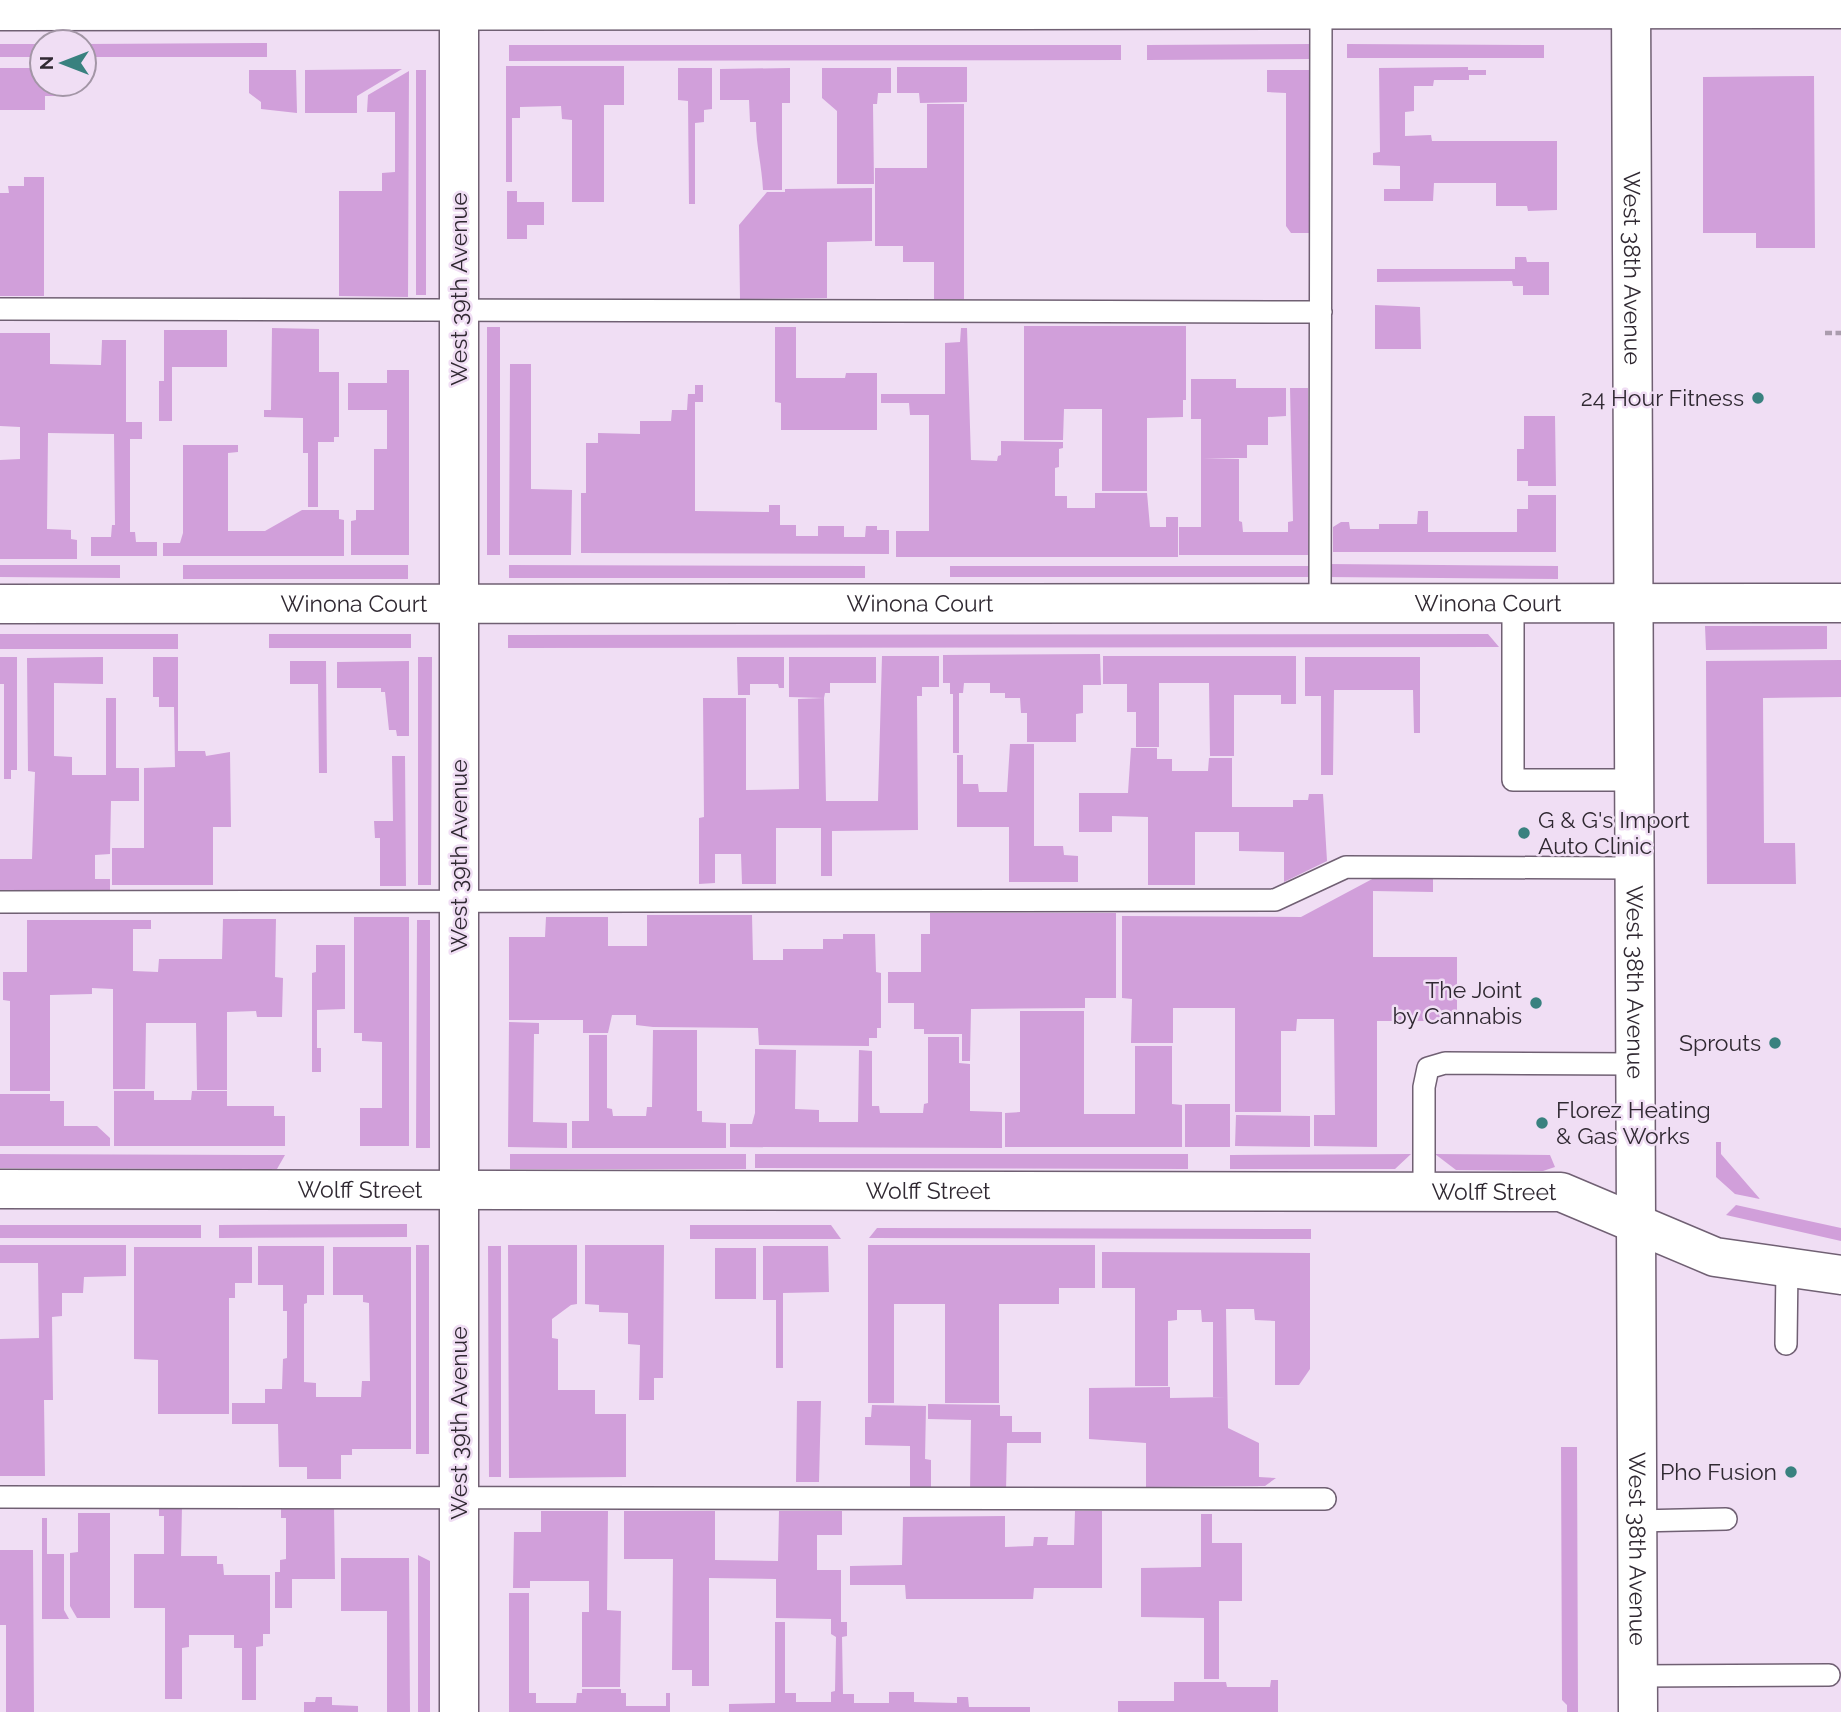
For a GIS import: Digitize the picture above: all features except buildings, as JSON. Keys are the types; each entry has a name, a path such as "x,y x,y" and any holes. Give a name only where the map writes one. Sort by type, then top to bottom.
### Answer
{"street":[{"path":"0,11 459,5 1321,8 1631,4 1841,9"},
{"name":"West 38th Avenue","path":"1631,4 1633,1064 1638,1694"},
{"name":"West 39th Avenue","path":"459,5 459,1712"},
{"name":"Winona Court","path":"0,604 1841,603"},
{"name":"Wolff Street","path":"0,1188 1561,1192 1715,1257 1841,1275"}],"lane":[{"path":"1320,604 1321,8"},
{"path":"0,309 1321,312"},
{"path":"1513,604 1513,780 1633,780"},
{"path":"0,902 1275,900 1346,867 1633,868"},
{"path":"1424,1191 1424,1087 1427,1068 1445,1063 1633,1064"},
{"path":"1786,1344 1787,1267"},
{"path":"0,1497 1325,1499"},
{"path":"1637,1521 1726,1519"},
{"path":"1638,1694 1829,1675"}],"path":[{"path":"1825,333 1841,333"}],"shaded area":[{"path":"267,43 267,57 98,57 98,44"},
{"path":"0,44 28,44 28,57 0,57"},
{"path":"1311,44 1312,59 1147,60 1147,45"},
{"path":"1347,44 1544,45 1544,58 1347,58"},
{"path":"509,45 1121,45 1121,60 509,61"},
{"path":"506,66 624,66 624,105 604,105 604,202 572,202 572,120 562,119 561,106 520,107 520,118 512,118 512,182 506,182"},
{"path":"897,67 967,67 967,102 920,103 919,93 897,93"},
{"path":"1468,67 1468,70 1486,70 1486,75 1469,75 1469,80 1434,80 1433,86 1414,86 1414,111 1405,112 1405,136 1431,135 1432,141 1557,141 1557,210 1528,211 1527,206 1496,206 1496,183 1434,183 1433,201 1384,201 1384,189 1400,189 1400,166 1373,165 1373,153 1380,152 1379,68"},
{"path":"0,68 28,68 28,98 45,98 45,110 0,110"},
{"path":"678,68 712,68 712,109 704,110 704,122 695,123 695,204 689,204 688,101 678,100"},
{"path":"790,68 790,103 782,103 782,190 763,190 756,122 750,122 749,100 720,100 720,69"},
{"path":"822,68 891,68 891,93 878,93 877,104 873,104 874,184 837,184 837,111 822,98"},
{"path":"402,69 357,96 357,113 305,113 305,70"},
{"path":"249,70 296,70 297,113 261,109 261,102 249,93"},
{"path":"416,70 426,70 426,295 416,295"},
{"path":"1267,70 1310,70 1309,233 1291,233 1286,226 1286,93 1267,92"},
{"path":"409,71 408,297 339,296 339,191 382,191 382,173 395,172 395,112 367,112 368,95"},
{"path":"1814,76 1815,248 1756,248 1756,233 1703,233 1703,77"},
{"path":"927,104 964,104 964,299 934,299 934,262 903,262 903,246 875,246 875,168 927,168"},
{"path":"24,177 44,177 44,296 0,296 0,193 9,193 8,186 24,186"},
{"path":"872,188 872,241 827,242 827,298 740,299 739,225 767,192 785,192 785,189"},
{"path":"507,191 517,191 517,202 544,202 544,225 527,225 527,239 507,239"},
{"path":"1515,257 1526,257 1527,262 1549,262 1549,295 1523,295 1523,286 1513,286 1512,281 1377,282 1377,269 1515,269"},
{"path":"1375,305 1420,307 1421,349 1375,349"},
{"path":"1024,326 1186,326 1186,400 1183,400 1183,417 1147,418 1147,491 1102,491 1102,409 1064,409 1063,440 1024,440"},
{"path":"487,327 500,327 500,555 487,555"},
{"path":"775,327 796,327 796,378 845,378 846,373 877,373 877,430 781,430 781,403 775,402"},
{"path":"272,328 319,329 319,372 339,372 339,437 334,437 334,442 318,442 318,507 308,507 308,453 303,453 303,418 264,417 264,410 271,410"},
{"path":"961,328 967,328 971,460 997,461 1001,455 1001,441 1063,442 1063,448 1059,449 1059,467 1055,468 1055,496 1067,496 1067,508 1095,508 1095,493 1147,493 1150,527 1166,527 1166,517 1178,517 1178,557 896,557 896,531 929,531 929,415 910,415 909,403 881,403 881,394 945,394 945,343 960,342"},
{"path":"164,330 227,330 227,367 172,367 172,421 159,421 159,381 164,381"},
{"path":"0,333 50,333 50,364 101,365 102,340 126,340 126,422 142,422 142,439 130,439 130,532 135,532 136,542 157,542 157,556 91,556 91,537 111,537 112,525 115,525 114,434 48,433 47,529 71,530 71,539 77,540 77,559 0,559 0,460 20,459 20,427 0,426"},
{"path":"510,364 531,364 531,489 572,490 571,555 509,555"},
{"path":"387,370 409,370 409,555 351,555 351,521 356,520 356,510 374,510 374,449 387,449 387,410 348,410 348,383 387,383"},
{"path":"1191,379 1236,379 1236,388 1286,388 1286,416 1268,417 1268,445 1247,445 1247,458 1203,458 1239,459 1239,521 1242,522 1243,532 1288,532 1288,522 1293,521 1290,388 1308,388 1308,555 1179,555 1179,527 1201,527 1201,419 1191,419"},
{"path":"695,385 703,385 703,402 695,402 695,511 769,512 769,505 780,505 780,525 796,525 796,536 818,536 818,526 844,526 844,537 865,537 866,526 877,526 877,530 889,530 889,554 581,553 581,493 586,493 586,443 598,443 598,433 640,434 640,421 671,421 672,410 687,410 688,394 695,394"},
{"path":"1524,416 1555,416 1556,486 1528,486 1528,481 1517,481 1517,449 1524,449"},
{"path":"183,445 238,445 238,452 228,453 228,531 265,531 302,510 339,510 339,519 344,520 344,556 163,556 163,543 180,543 183,533"},
{"path":"1528,495 1556,495 1556,552 1333,552 1333,527 1341,522 1349,522 1350,529 1379,529 1379,524 1417,524 1418,511 1428,511 1428,532 1517,532 1517,509 1528,509"},
{"path":"1327,564 1558,566 1558,579 1327,577"},
{"path":"0,565 120,565 120,578 0,577"},
{"path":"183,565 408,565 408,579 183,579"},
{"path":"509,565 865,566 865,578 509,578"},
{"path":"950,566 1310,566 1310,577 950,577"},
{"path":"1705,626 1827,626 1827,649 1706,650"},
{"path":"0,634 178,634 178,649 0,649"},
{"path":"269,634 411,634 411,648 269,648"},
{"path":"1488,634 1499,647 508,648 508,635"},
{"path":"1100,654 1101,685 1083,685 1083,713 1076,714 1076,742 1027,742 1027,713 1021,713 1020,698 1005,698 1005,693 990,693 990,683 964,683 963,693 959,693 959,753 953,753 953,694 950,694 950,683 943,683 943,655"},
{"path":"882,656 939,656 939,687 922,687 922,696 917,696 918,830 832,831 832,876 821,876 821,828 776,828 776,884 742,884 741,854 715,854 715,883 699,884 699,818 704,817 703,698 746,698 746,790 799,789 798,699 824,698 826,801 878,801"},
{"path":"1103,656 1296,656 1296,704 1281,704 1281,695 1234,695 1234,756 1210,756 1209,683 1159,683 1159,747 1136,747 1136,712 1127,712 1127,684 1103,684"},
{"path":"0,657 17,657 17,770 11,770 11,779 4,779 4,684 0,684"},
{"path":"103,657 103,684 54,683 54,756 72,757 72,775 106,775 106,698 116,698 116,768 139,768 139,801 111,801 110,854 95,855 95,879 110,879 110,890 0,890 0,859 32,859 35,772 28,771 27,658"},
{"path":"153,657 178,657 178,751 205,751 206,756 230,752 231,827 213,827 213,885 112,885 112,848 144,848 144,768 175,767 174,707 159,707 159,697 153,697"},
{"path":"418,657 432,657 431,885 418,885"},
{"path":"737,657 784,657 784,688 779,688 778,684 750,684 750,695 738,695"},
{"path":"789,657 876,657 876,683 830,683 830,693 825,693 824,698 789,697"},
{"path":"1305,657 1420,657 1420,733 1414,733 1413,690 1334,690 1333,775 1321,775 1321,696 1305,696"},
{"path":"1841,660 1841,697 1763,698 1764,843 1795,843 1796,884 1707,884 1706,661"},
{"path":"290,661 326,661 327,773 319,773 318,684 290,684"},
{"path":"409,661 409,736 397,736 396,730 389,730 385,692 381,692 381,688 337,688 337,662"},
{"path":"1010,744 1034,744 1034,846 1063,846 1064,855 1078,856 1078,882 1009,882 1009,827 957,827 957,755 963,755 963,784 978,784 979,792 1007,792"},
{"path":"1131,748 1157,748 1157,759 1172,759 1172,771 1208,771 1209,758 1232,758 1232,807 1293,807 1293,800 1308,800 1309,794 1323,794 1327,861 1284,882 1284,852 1239,851 1239,832 1195,832 1195,885 1148,885 1148,817 1112,816 1112,832 1079,832 1079,793 1128,793"},
{"path":"392,756 405,756 406,886 380,886 380,838 375,838 374,821 393,821"},
{"path":"1376,877 1433,877 1433,892 1373,891 1373,957 1457,957 1457,1021 1377,1021 1377,1147 1314,1146 1314,1115 1335,1115 1334,1019 1297,1019 1296,1031 1281,1031 1281,1112 1235,1112 1235,1008 1173,1008 1173,1043 1131,1043 1132,999 1122,998 1122,916 1301,917"},
{"path":"930,913 1116,913 1116,998 1085,998 1085,1008 971,1009 970,1061 962,1061 962,1034 924,1034 924,1029 914,1029 914,1003 888,1003 888,972 921,972 921,934 930,934"},
{"path":"647,915 752,915 753,960 783,960 783,949 823,949 823,939 843,939 843,934 875,934 876,972 881,973 881,1028 877,1028 877,1038 869,1038 869,1046 759,1045 758,1028 653,1027 636,1025 636,1015 612,1015 608,1033 583,1033 583,1020 509,1020 509,937 545,937 546,917 608,917 608,946 647,946"},
{"path":"354,917 409,917 409,1146 360,1146 360,1108 382,1108 382,1042 362,1041 362,1033 354,1033"},
{"path":"223,919 276,919 275,977 283,978 282,1017 257,1017 256,1011 227,1012 227,1090 197,1090 196,1023 146,1023 145,1089 113,1089 113,989 92,988 92,994 50,995 50,1091 10,1091 10,1001 3,1000 3,972 27,972 27,920 151,920 151,929 133,929 133,971 158,972 159,959 222,959"},
{"path":"417,920 430,920 430,1148 416,1148"},
{"path":"316,945 345,945 345,1009 317,1010 317,1048 321,1048 321,1072 312,1072 312,973 316,972"},
{"path":"1020,1011 1084,1011 1084,1114 1135,1114 1135,1046 1172,1046 1172,1104 1182,1105 1182,1147 1005,1147 1005,1113 1020,1112"},
{"path":"509,1022 539,1023 539,1034 534,1034 533,1122 567,1123 567,1148 508,1147"},
{"path":"653,1030 697,1030 697,1111 702,1111 702,1122 726,1123 726,1148 572,1148 572,1121 589,1121 589,1035 607,1035 607,1108 612,1109 613,1116 646,1116 647,1107 652,1107"},
{"path":"928,1037 959,1037 959,1063 970,1064 970,1111 1002,1112 1002,1148 730,1147 730,1124 752,1124 755,1113 755,1049 796,1050 795,1109 819,1110 819,1122 858,1122 859,1050 872,1051 872,1106 879,1106 880,1113 923,1113 924,1104 928,1103"},
{"path":"114,1091 154,1091 154,1100 191,1100 192,1091 227,1091 227,1106 274,1106 274,1116 285,1116 285,1146 114,1146"},
{"path":"0,1094 50,1094 50,1101 64,1101 64,1126 97,1126 110,1138 110,1146 0,1146"},
{"path":"1185,1104 1230,1104 1230,1147 1185,1147"},
{"path":"1236,1115 1310,1116 1310,1147 1235,1146"},
{"path":"1716,1142 1721,1142 1721,1154 1760,1199 1735,1194 1716,1177"},
{"path":"0,1154 285,1155 277,1169 0,1168"},
{"path":"510,1154 746,1154 746,1169 510,1169"},
{"path":"755,1154 1188,1154 1188,1169 755,1168"},
{"path":"1411,1154 1395,1169 1230,1169 1230,1155"},
{"path":"1435,1154 1550,1155 1555,1167 1543,1171 1456,1170"},
{"path":"1736,1205 1841,1228 1841,1241 1726,1215"},
{"path":"407,1224 407,1237 219,1238 219,1225"},
{"path":"0,1225 201,1225 201,1238 0,1238"},
{"path":"690,1225 831,1225 841,1239 690,1239"},
{"path":"877,1228 1311,1229 1311,1239 869,1238"},
{"path":"0,1245 126,1245 126,1276 84,1277 83,1293 62,1293 62,1316 52,1317 53,1400 44,1400 45,1476 0,1476 0,1339 39,1338 38,1263 0,1263"},
{"path":"416,1245 429,1245 429,1454 416,1454"},
{"path":"508,1245 577,1245 577,1304 571,1305 552,1319 552,1338 558,1339 558,1390 595,1390 595,1414 626,1414 626,1477 509,1478"},
{"path":"585,1245 664,1245 663,1378 654,1378 654,1400 639,1400 640,1345 628,1344 628,1313 599,1312 599,1305 585,1304"},
{"path":"868,1245 1095,1245 1095,1288 1059,1288 1059,1304 999,1304 999,1403 945,1403 945,1304 894,1304 894,1403 868,1403"},
{"path":"258,1246 324,1246 324,1295 307,1295 307,1303 304,1304 304,1382 316,1383 316,1397 361,1397 362,1381 370,1381 369,1303 363,1302 363,1295 333,1295 333,1247 411,1247 411,1449 352,1449 352,1455 341,1455 341,1479 307,1479 307,1467 279,1467 278,1424 232,1424 232,1403 265,1403 265,1389 282,1389 283,1359 287,1358 287,1311 283,1311 283,1285 258,1285"},
{"path":"488,1246 501,1246 501,1477 489,1477"},
{"path":"763,1246 828,1246 829,1292 783,1293 783,1368 776,1368 776,1300 763,1300"},
{"path":"134,1247 252,1247 252,1283 235,1283 235,1298 229,1298 229,1414 158,1414 158,1360 134,1359"},
{"path":"715,1248 756,1248 756,1299 715,1299"},
{"path":"1102,1252 1310,1253 1310,1369 1299,1385 1275,1385 1275,1321 1255,1320 1254,1309 1226,1309 1228,1428 1259,1443 1259,1477 1276,1478 1265,1486 1146,1487 1146,1443 1089,1439 1089,1388 1170,1387 1170,1398 1225,1397 1213,1397 1213,1322 1202,1322 1201,1310 1177,1310 1177,1320 1168,1321 1168,1386 1135,1386 1135,1288 1102,1288"},
{"path":"797,1401 821,1401 819,1482 796,1482"},
{"path":"928,1404 1000,1405 1000,1416 1012,1416 1012,1432 1041,1432 1041,1443 1007,1443 1006,1492 970,1492 971,1420 928,1419"},
{"path":"872,1405 926,1406 925,1459 931,1460 931,1490 910,1490 910,1446 865,1445 865,1417 871,1417"},
{"path":"1561,1447 1577,1447 1578,1712 1567,1712 1567,1705 1562,1700"},
{"path":"159,1506 182,1506 181,1556 217,1556 217,1564 223,1564 224,1575 270,1575 270,1634 263,1634 263,1646 256,1647 256,1700 242,1700 242,1648 234,1648 234,1635 189,1635 189,1647 182,1648 182,1699 165,1699 165,1608 134,1608 134,1554 164,1554 164,1516 159,1516"},
{"path":"334,1506 335,1579 292,1579 292,1608 275,1608 275,1572 280,1572 280,1560 286,1559 286,1518 281,1518 281,1507"},
{"path":"541,1511 608,1511 607,1610 621,1611 620,1687 582,1687 582,1612 589,1612 589,1581 530,1581 530,1588 513,1588 514,1532 541,1532"},
{"path":"624,1511 715,1511 715,1560 778,1561 779,1511 842,1511 842,1535 817,1535 817,1570 841,1570 841,1622 847,1622 847,1636 842,1637 843,1694 854,1694 854,1703 889,1703 889,1692 914,1692 914,1702 957,1703 957,1697 968,1697 969,1707 1030,1707 1030,1712 729,1712 729,1704 775,1703 775,1622 785,1622 785,1693 796,1693 796,1702 831,1702 831,1692 835,1691 836,1637 831,1634 831,1619 776,1618 776,1579 709,1578 709,1686 692,1686 692,1670 672,1670 673,1559 624,1559"},
{"path":"1075,1511 1102,1511 1102,1588 1034,1588 1033,1599 906,1599 905,1585 850,1585 850,1566 902,1565 903,1517 1005,1516 1005,1547 1033,1546 1034,1537 1048,1537 1047,1545 1074,1545"},
{"path":"78,1513 110,1513 110,1618 77,1618 70,1606 70,1553 78,1552"},
{"path":"1201,1514 1212,1514 1212,1543 1242,1543 1242,1601 1219,1601 1219,1679 1204,1679 1204,1618 1141,1617 1141,1568 1201,1567"},
{"path":"42,1518 47,1518 47,1554 64,1554 64,1610 69,1619 42,1619"},
{"path":"0,1550 33,1550 34,1712 6,1712 6,1625 0,1625"},
{"path":"418,1555 430,1561 430,1712 418,1712"},
{"path":"341,1558 409,1558 410,1712 387,1712 387,1611 341,1611"},
{"path":"509,1593 529,1593 529,1693 536,1693 536,1703 576,1703 577,1693 582,1693 582,1689 621,1689 621,1693 626,1693 626,1706 666,1706 666,1693 670,1693 670,1712 509,1712"},
{"path":"1271,1680 1278,1680 1278,1712 1118,1712 1118,1701 1174,1701 1174,1682 1226,1682 1227,1687 1270,1687"},
{"path":"316,1697 332,1697 332,1705 358,1706 358,1712 304,1712 304,1702 315,1702"}],"place":[{"name":"24 Hour Fitness","path":"1758,398"},
{"name":"G & G's Import Auto Clinic","path":"1524,833"},
{"name":"The Joint by Cannabis","path":"1536,1003"},
{"name":"Sprouts","path":"1775,1043"},
{"name":"Florez Heating & Gas Works","path":"1542,1123"},
{"name":"Pho Fusion","path":"1791,1472"}]}
